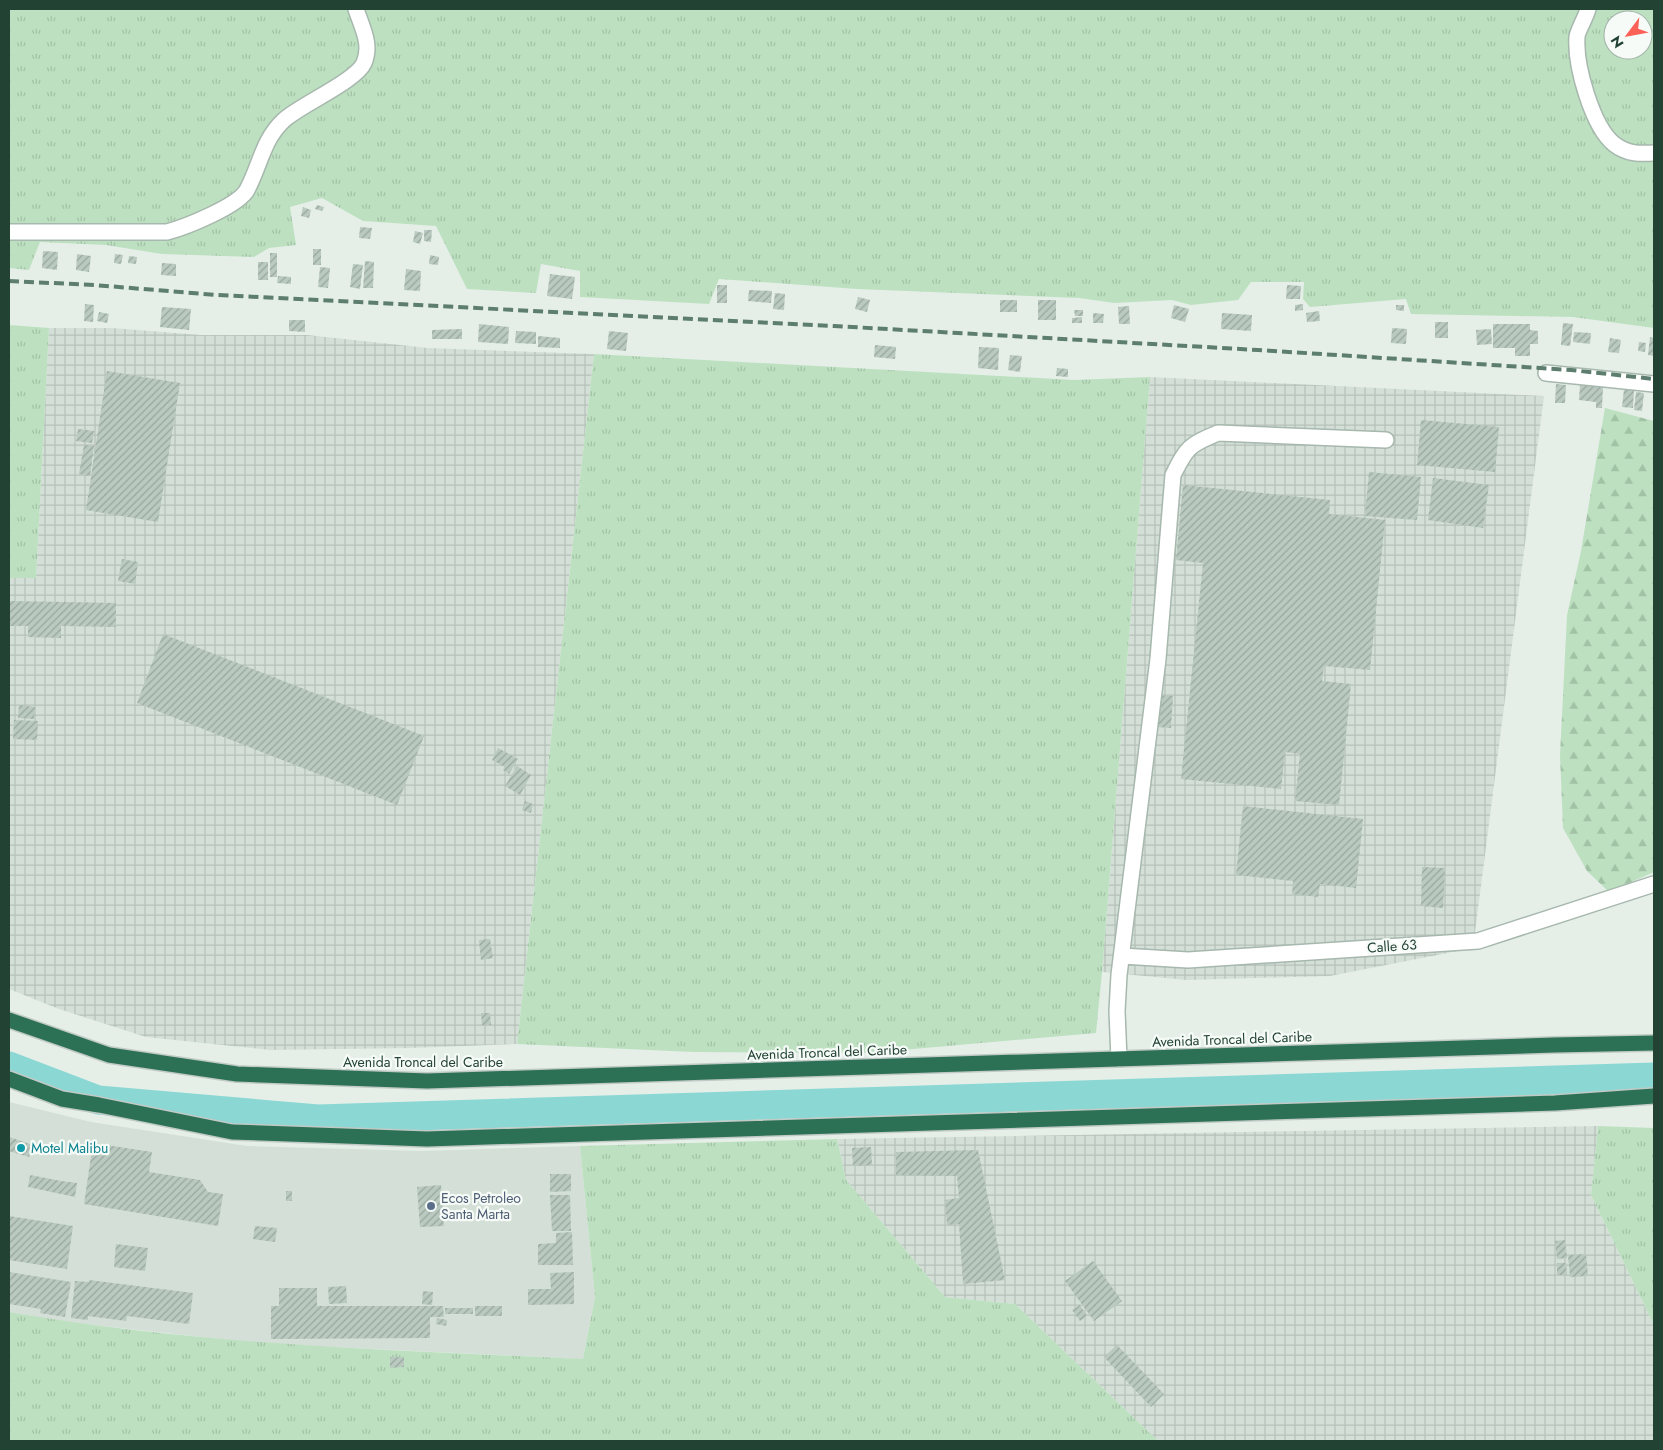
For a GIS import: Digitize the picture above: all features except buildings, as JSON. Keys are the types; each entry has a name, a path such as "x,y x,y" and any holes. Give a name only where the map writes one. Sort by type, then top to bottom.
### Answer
{"highway":[{"name":"Avenida Troncal del Caribe","path":"9,1020 109,1055 237,1074 427,1081 1544,1045 1654,1044"},
{"path":"9,1079 62,1099 232,1132 427,1140 1555,1103 1654,1096"}],"street":[{"path":"9,232 167,232 181,228 232,204 246,191 267,140 284,120 352,76 363,65 368,47 356,9"},
{"path":"1588,9 1585,20 1577,35 1578,63 1595,119 1614,144 1634,154 1654,153"},
{"path":"1546,374 1654,384"},
{"path":"1119,1059 1117,1011 1119,975 1158,659 1172,475 1184,453 1197,442 1218,433 1386,440"},
{"name":"Calle 63","path":"1122,956 1188,960 1478,941 1654,884"}],"shaded area":[{"path":"49,328 112,328 201,335 307,335 428,348 594,354 517,1044 271,1050 146,1037 59,1009 9,989 9,578 36,578"},
{"path":"1150,377 1544,396 1473,948 1330,976 1187,980 1102,972"},
{"path":"9,1102 91,1122 247,1146 420,1151 580,1146 595,1297 583,1359 265,1344 66,1322 9,1312"},
{"path":"1598,1126 1591,1195 1654,1325 1654,1441 1158,1441 1015,1304 945,1297 846,1180 837,1139"}],"green space":[{"path":"9,9 1654,9 1654,328 1573,317 1411,314 1406,299 1310,307 1303,299 1304,282 1251,282 1238,300 1191,305 1172,300 1114,303 1079,298 857,289 719,279 709,304 580,297 580,271 541,264 536,293 467,289 436,226 363,221 322,198 290,207 296,245 269,248 254,257 162,254 106,245 40,242 29,270 9,268"},
{"path":"9,325 49,328 36,578 9,578"},
{"path":"594,354 1074,380 1150,377 1096,1033 868,1053 693,1052 517,1044"},
{"path":"1605,408 1654,421 1654,872 1609,892 1587,871 1563,828 1560,755 1567,615 1581,551"},
{"path":"1598,1126 1654,1128 1654,1325 1591,1195"},
{"path":"837,1139 846,1180 945,1297 1015,1304 1158,1441 9,1441 9,1312 151,1332 295,1345 583,1359 595,1297 580,1146"}],"waterway":[{"path":"9,1066 98,1100 318,1119 1654,1077"}],"railway":[{"path":"9,281 94,285 217,295 834,326 1258,350 1571,370 1654,379"}],"place":[{"name":"Motel Malibu","path":"21,1148"},
{"name":"Ecos Petroleo Santa Marta","path":"431,1206"}]}
